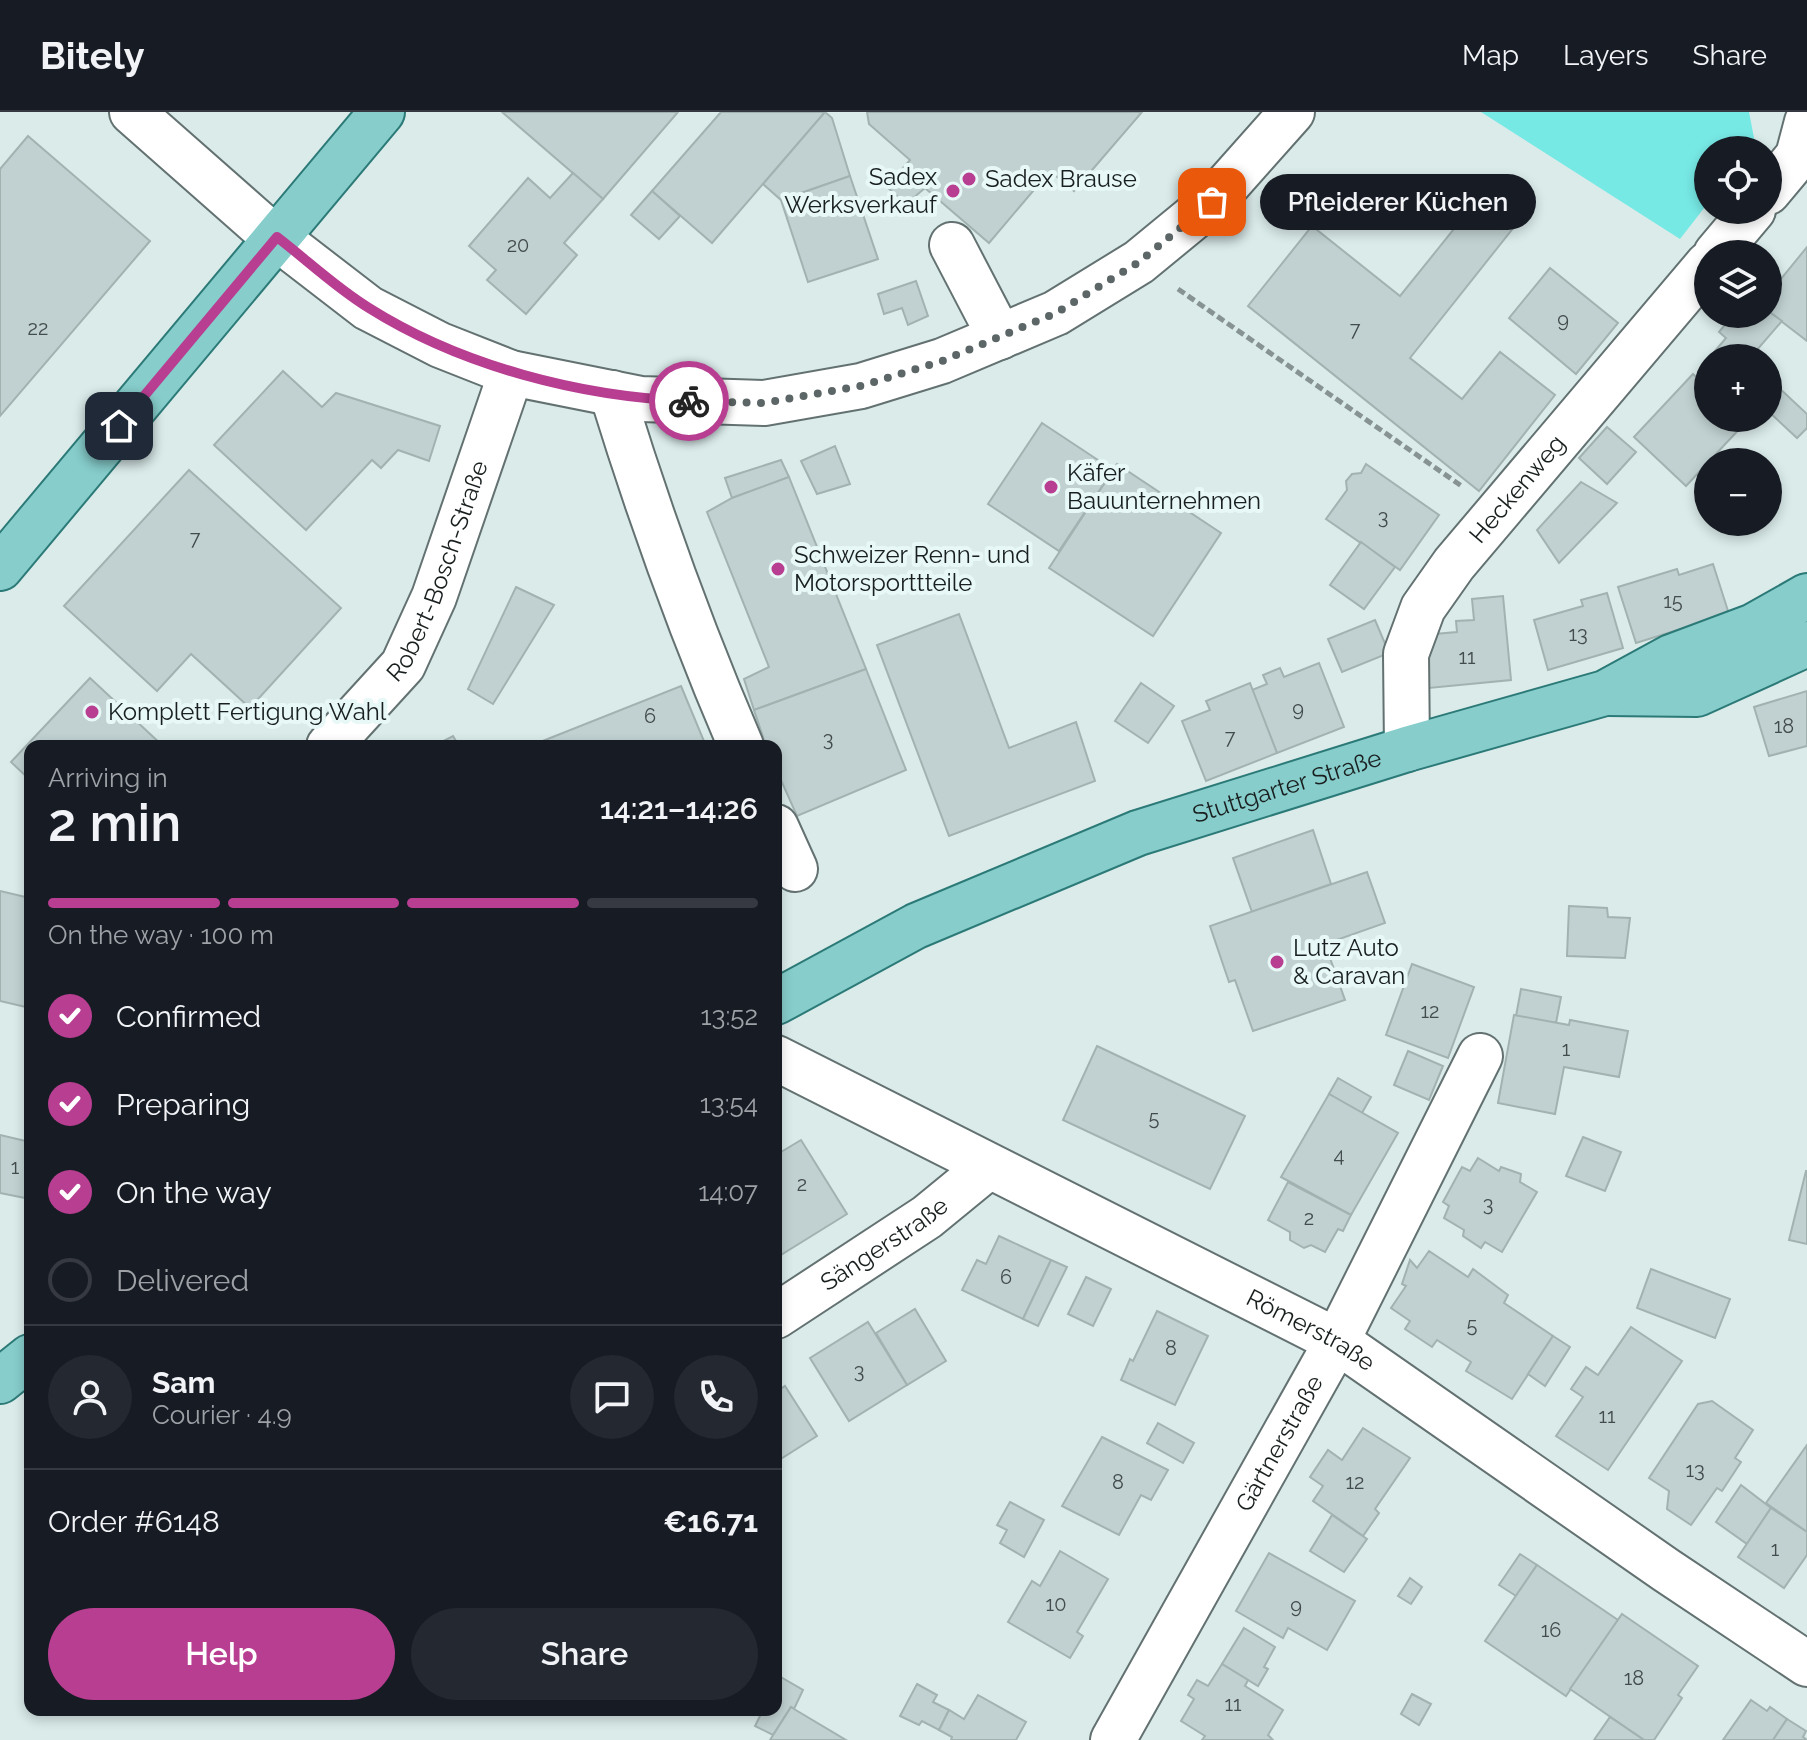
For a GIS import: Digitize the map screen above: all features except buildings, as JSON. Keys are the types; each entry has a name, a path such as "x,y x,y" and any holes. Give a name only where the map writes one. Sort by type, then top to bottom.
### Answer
{"main road":[{"path":"0,568 382,112"},
{"name":"Stuttgarter Straße","path":"782,999 916,926 1138,833 1407,749 1605,693 1671,657 1754,626 1807,596"},
{"path":"1605,693 1697,694 1807,644"},
{"path":"0,1381 24,1362"}],"street":[{"path":"132,112 277,237 368,308 440,345 511,373 641,399 764,403 861,386 942,361 1056,313 1139,262 1212,202 1292,112"},
{"path":"1782,175 1798,156 1807,122"},
{"path":"1728,240 1741,224"},
{"path":"952,245 1000,337"},
{"name":"Heckenweg","path":"1407,749 1406,654 1423,608 1454,564 1694,281"},
{"name":"Robert-Bosch-Straße","path":"334,740 403,665 434,597 511,373"},
{"path":"612,393 650,515 703,658 738,740"},
{"path":"782,840 795,869"},
{"name":"Gärtnerstraße","path":"1113,1740 1337,1341 1480,1056"},
{"name":"Römerstraße","path":"782,1061 1337,1341 1803,1652"},
{"name":"Sängerstraße","path":"782,1312 927,1217 988,1167"}],"path":[{"path":"1139,262 1500,512"}],"shaded area":[{"path":"1481,112 1749,112 1754,136 1694,136 1694,221 1680,239"}],"way so far":[{"path":"689,401 764,403 861,386 942,361 1056,313 1139,262 1212,202"}],"place":[{"name":"Sadex Brause","path":"969,179"},
{"name":"Sadex Werksverkauf","path":"953,191"},
{"name":"Pfleiderer Küchen","path":"1212,202"},
{"name":"Käfer Bauunternehmen","path":"1051,487"},
{"name":"Schweizer Renn- und Motorsporttteile","path":"778,569"},
{"name":"Komplett Fertigung Wahl","path":"92,712"},
{"name":"Lutz Auto & Caravan","path":"1277,962"}],"route":[{"path":"119,426 277,237 368,308 440,345 487,364 511,373 641,399 689,401"}]}
